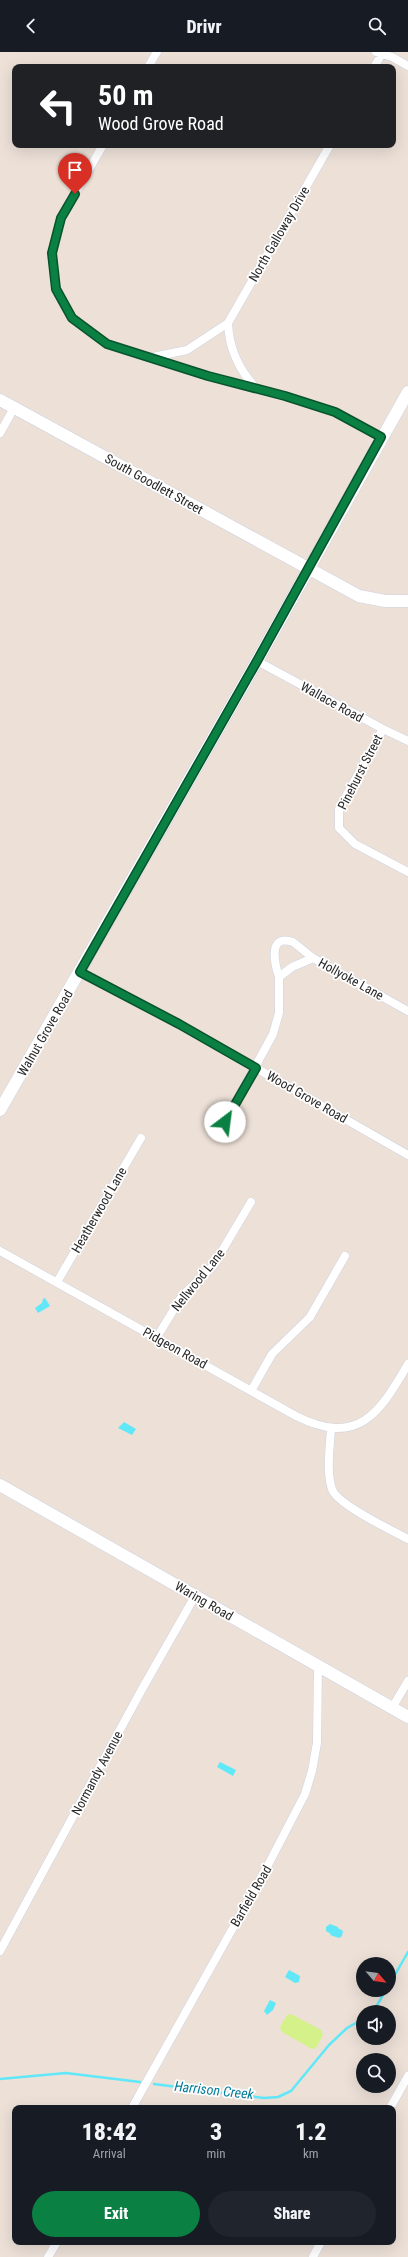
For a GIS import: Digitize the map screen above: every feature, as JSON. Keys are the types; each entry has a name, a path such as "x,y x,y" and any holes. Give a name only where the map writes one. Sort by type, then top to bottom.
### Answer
{"main road":[{"name":"Walnut Grove Road","path":"0,1110 257,661 381,437 408,392"},
{"name":"South Goodlett Street","path":"0,400 359,596 385,602 408,601"},
{"name":"Waring Road","path":"0,1485 408,1717"}],"street":[{"path":"150,64 157,52"},
{"path":"375,64 380,53 408,66"},
{"path":"101,148 61,218 52,253 56,289 72,318 107,344 148,358 335,412 381,437"},
{"name":"North Galloway Drive","path":"148,358 170,355 187,350 228,323 328,148"},
{"path":"228,323 229,338 235,355 244,375 257,389"},
{"path":"0,434 14,408"},
{"name":"Wallace Road","path":"257,661 408,741"},
{"name":"Pinehurst Street","path":"383,729 339,810 339,828 355,844 408,872"},
{"path":"225,1122 269,1044 276,1024 280,1003 278,978 273,955 277,945 282,942 293,942 313,958"},
{"name":"Hollyoke Lane","path":"278,978 292,967 313,958 408,1011"},
{"name":"Wood Grove Road","path":"80,972 179,1024 408,1155"},
{"name":"Heatherwood Lane","path":"57,1282 141,1138"},
{"name":"Nellwood Lane","path":"157,1337 182,1296 213,1266 251,1202"},
{"name":"Pidgeon Road","path":"0,1251 311,1423 330,1428 355,1424 368,1419 379,1409 408,1364"},
{"path":"251,1391 272,1354 310,1317 345,1256"},
{"path":"330,1428 329,1473 334,1494 345,1504 408,1539"},
{"name":"Normandy Avenue","path":"0,1951 138,1696 195,1596"},
{"name":"Barfield Road","path":"134,2105 267,1867 305,1794 312,1771 317,1743 318,1667"},
{"path":"392,1708 408,1681"},
{"path":"392,2105 408,2076"},
{"path":"48,2257 55,2245"},
{"path":"313,2257 319,2245"}],"green space":[{"path":"291,2014 321,2030 323,2035 316,2048 312,2049 282,2032 280,2027 287,2015"}],"water":[{"path":"45,1298 50,1306 38,1313 35,1308 42,1303 43,1299"},
{"path":"124,1422 136,1429 132,1435 118,1428"},
{"path":"220,1762 236,1770 233,1776 217,1767"},
{"path":"330,1924 343,1931 342,1936 339,1938 330,1935 331,1934 326,1931 326,1927"},
{"path":"289,1970 300,1976 299,1982 295,1983 285,1977"},
{"path":"270,2000 276,2003 273,2010 267,2015 264,2011"}],"waterway":[{"name":"Harrison Creek","path":"396,1973 408,1952"},
{"name":"Harrison Creek","path":"377,2005 382,1997"},
{"name":"Harrison Creek","path":"154,2084 264,2098 278,2097 291,2091 329,2045 347,2028 356,2023"},
{"name":"Harrison Creek","path":"0,2079 66,2073 140,2082"}],"route":[{"path":"75,194 61,218 52,253 56,289 72,318 107,344 208,376 285,396 335,412 381,437 257,661 80,972 151,1011 179,1024 256,1068 225,1122"}]}
